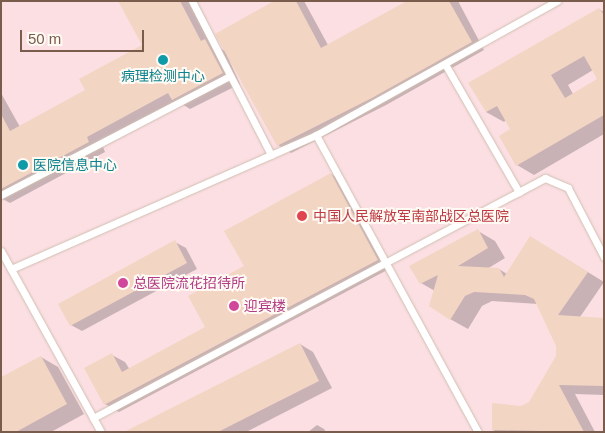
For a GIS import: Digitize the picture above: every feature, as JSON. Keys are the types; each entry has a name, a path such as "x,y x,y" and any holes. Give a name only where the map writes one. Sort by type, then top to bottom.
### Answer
{"lane":[{"path":"192,1 271,155"},
{"path":"11,269 316,136 557,1"},
{"path":"445,64 519,192"},
{"path":"1,195 230,76"},
{"path":"316,136 478,432"},
{"path":"93,418 545,178 568,188 604,257"},
{"path":"1,251 100,432"}],"shaded area":[{"name":"中国人民解放军南部战区总医院","path":"1,1 604,1 604,432 1,432"}],"building":[{"name":"病理检测中心","path":"118,1 180,1 201,41 205,39 223,73 172,100 168,93 87,137 89,142 1,189 1,114 10,131 85,90 79,79 142,45"},
{"path":"274,1 296,1 321,48 407,1 449,1 472,42 372,98 277,146 215,34"},
{"path":"599,8 604,15 604,115 516,166 499,136 510,129 497,106 486,112 468,83","holes":["584,56 597,79 565,98 551,75"]},
{"path":"331,173 378,260 104,405 84,368 112,353 122,372 205,327 188,296 244,266 224,231"},
{"path":"478,229 488,248 458,266 499,268 504,277 530,236 588,272 558,315 604,318 604,386 559,385 584,432 492,430 492,403 521,406 529,402 556,356 556,346 534,299 525,295 474,292 465,296 450,320 429,306 438,275 420,284 409,266"},
{"name":"总医院流花招待所","path":"175,240 187,263 70,326 58,304"},
{"path":"300,343 319,381 218,432 124,432"},
{"path":"41,356 67,404 16,432 1,432 1,377"}],"place":[{"name":"病理检测中心","path":"163,60"},
{"name":"医院信息中心","path":"23,165"},
{"name":"中国人民解放军南部战区总医院","path":"302,216"},
{"name":"总医院流花招待所","path":"123,283"},
{"name":"迎宾楼","path":"234,306"}]}
